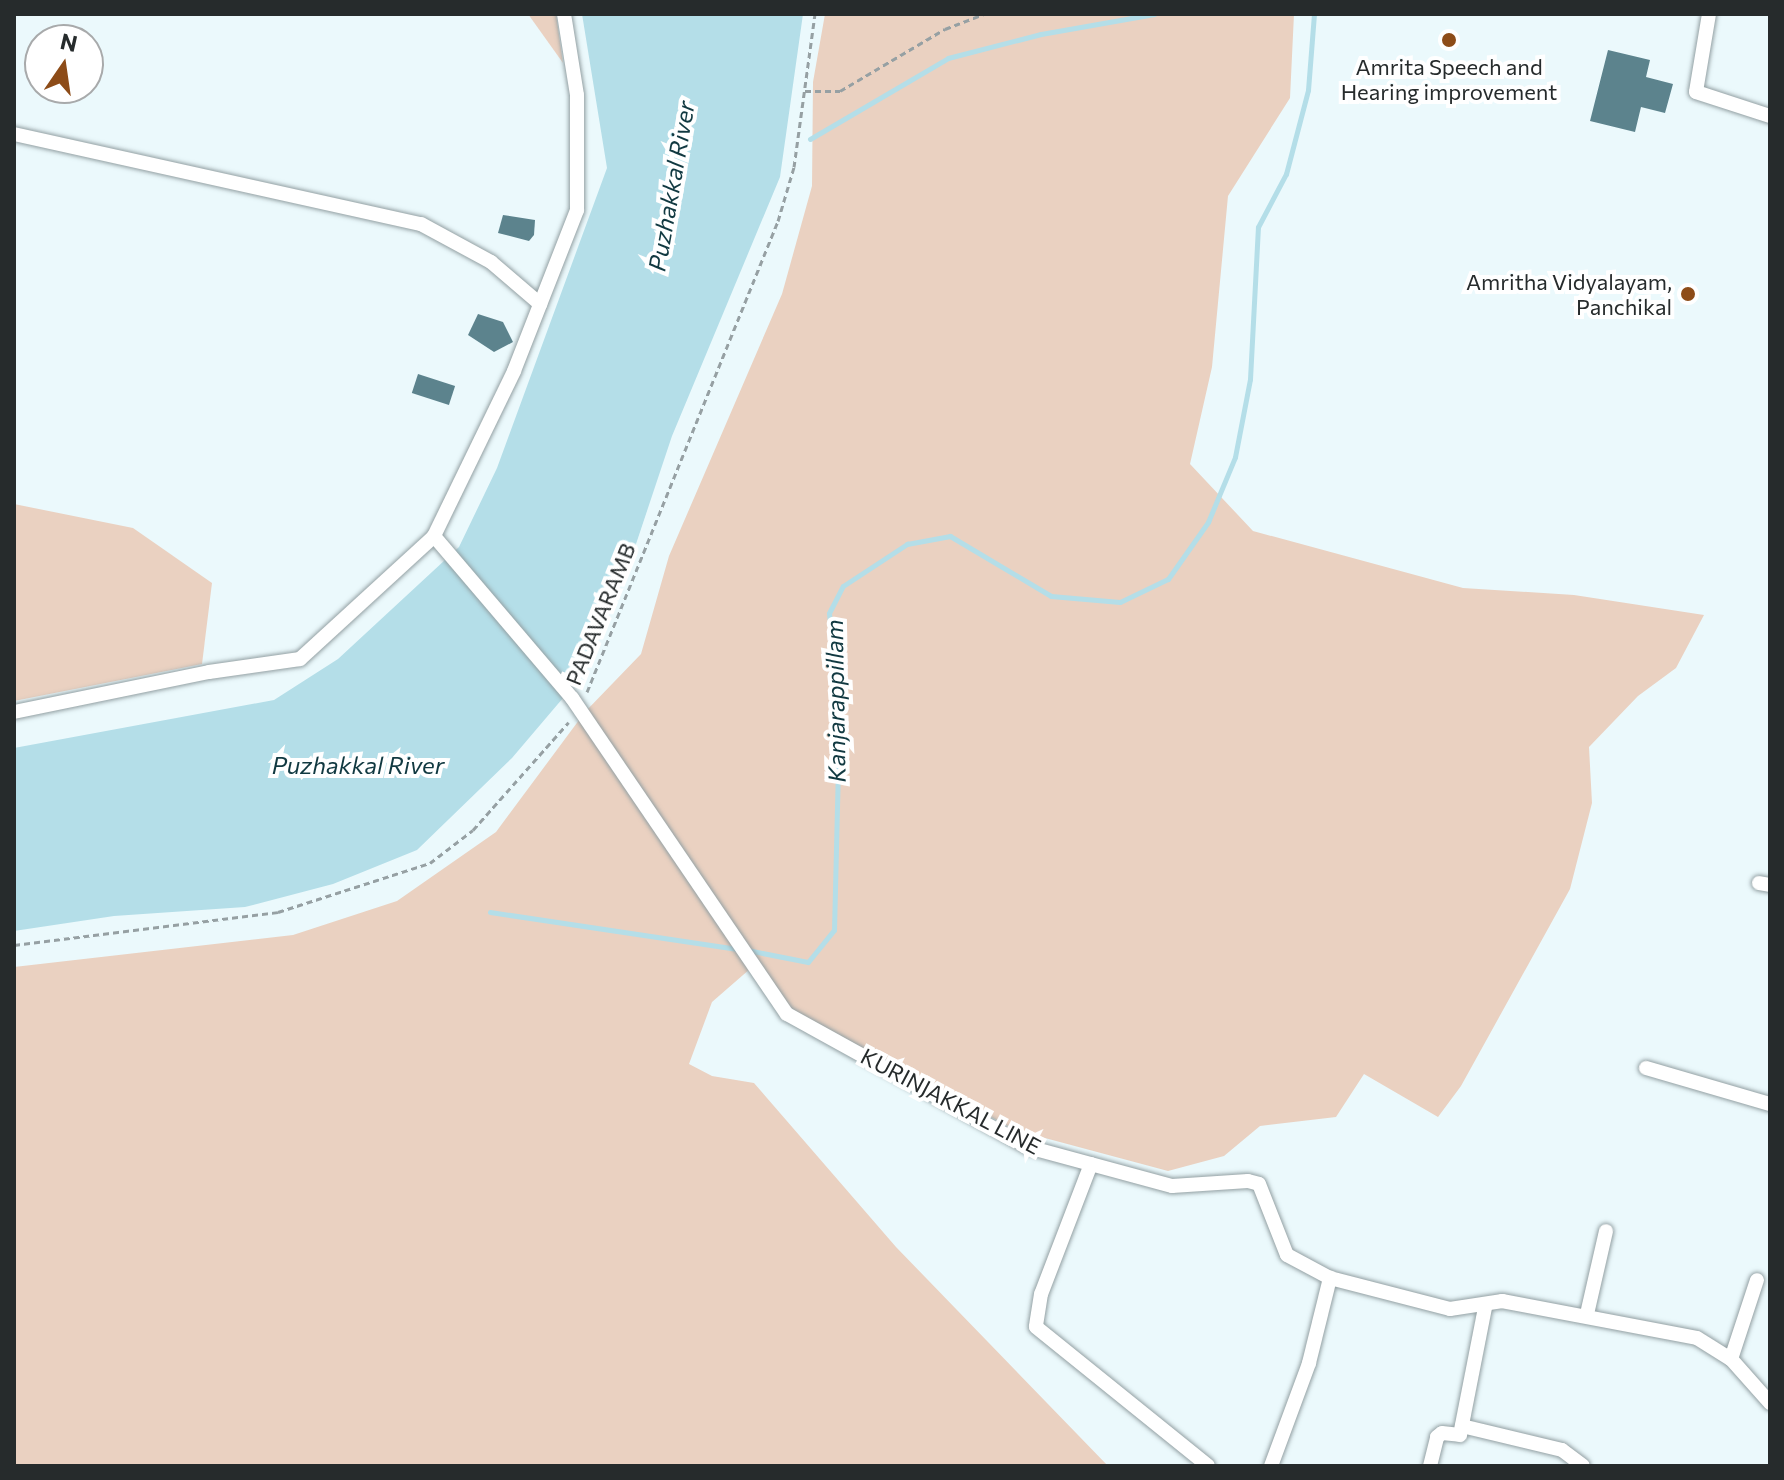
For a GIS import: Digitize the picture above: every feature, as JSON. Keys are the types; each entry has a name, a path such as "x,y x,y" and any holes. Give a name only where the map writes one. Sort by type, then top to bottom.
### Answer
{"street":[{"path":"14,712 209,672 300,659 434,536 514,371 577,210 577,95 564,14"},
{"path":"1709,14 1696,92 1770,116"},
{"path":"14,134 146,167 421,224 491,262 540,304"},
{"name":"KURINJAKKAL LINE","path":"434,536 575,703 735,933 787,1014 1028,1147 1172,1186 1259,1184 1287,1255 1330,1278 1450,1309 1485,1307 1502,1301 1587,1314 1697,1338 1731,1359 1770,1403"},
{"path":"1646,1068 1770,1104"},
{"path":"1091,1164 1041,1294 1036,1327 1208,1466"},
{"path":"1587,1314 1606,1231"},
{"path":"1271,1466 1286,1435 1330,1278"},
{"path":"1731,1359 1757,1280"},
{"path":"1430,1466 1437,1437 1442,1433 1460,1435 1485,1307"},
{"path":"1462,1426 1562,1450 1583,1466"}],"path":[{"name":"PADAVARAMB","path":"14,945 278,912 430,863 473,830 597,673 778,221 794,167 815,14"},
{"path":"804,90 840,91 945,29 984,14"}],"shaded area":[{"path":"528,14 556,14 563,63"},
{"path":"825,14 1294,14 1290,98 1228,196 1212,367 1190,464 1253,531 1463,588 1574,595 1704,615 1676,668 1638,696 1589,747 1592,803 1570,889 1461,1086 1438,1117 1364,1074 1336,1117 1260,1126 1224,1156 1168,1171 1015,1130 787,1007 758,962 712,1002 689,1064 712,1076 754,1083 896,1247 1108,1466 14,1466 14,967 293,935 397,901 496,832 585,712 641,654 669,556 782,294 812,186 813,82"},
{"path":"14,504 133,528 212,583 202,664 14,701"}],"water":[{"name":"Puzhakkal River","path":"582,14 803,14 780,177 672,436 628,568 563,698 512,758 417,850 333,884 245,907 114,916 14,931 14,748 274,700 338,659 459,547 497,468 607,168"}],"building":[{"path":"1608,50 1650,60 1646,77 1673,84 1665,113 1641,107 1635,132 1590,121"},
{"path":"503,215 535,220 534,235 529,241 498,233"},
{"path":"478,314 503,322 513,342 494,352 468,335"},
{"path":"418,374 455,386 449,405 412,393"}],"waterway":[{"path":"810,139 948,58 1041,34 1154,14"},
{"name":"Kanjarappillam","path":"747,950 808,962 834,930 839,729 829,613 843,586 907,544 950,536 1051,596 1120,602 1168,579 1208,522 1235,457 1250,379 1258,227 1286,174 1308,90 1314,14"},
{"name":"Kanjarappillam","path":"490,912 737,949"}],"place":[{"name":"Amrita Speech and Hearing improvement","path":"1449,40"},
{"name":"Amritha Vidyalayam, Panchikal","path":"1688,294"}]}
